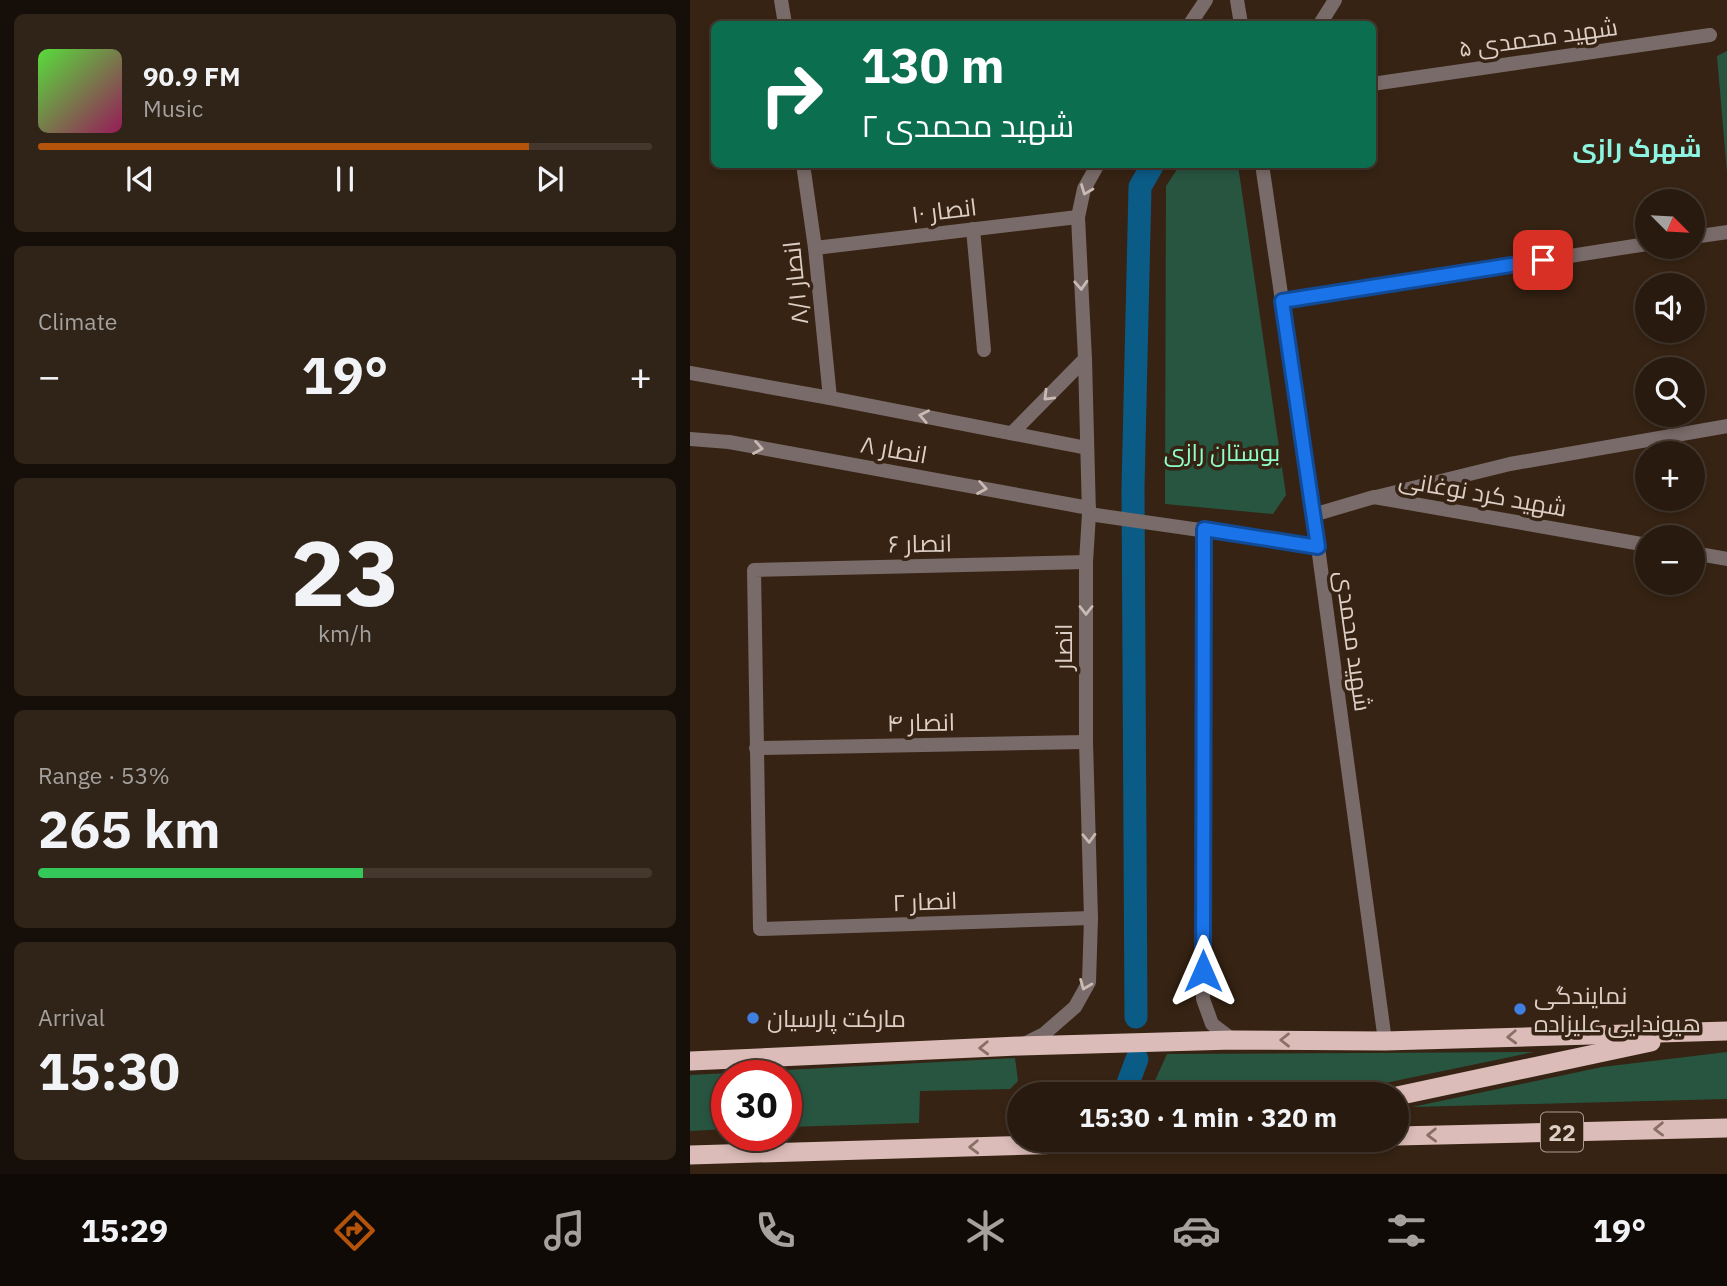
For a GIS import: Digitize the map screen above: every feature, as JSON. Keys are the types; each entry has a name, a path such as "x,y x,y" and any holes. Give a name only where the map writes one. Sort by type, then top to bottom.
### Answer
{"highway":[{"path":"690,1061 1020,1046 1233,1040 1385,1041 1728,1031"},
{"path":"1409,1093 1700,1032"},
{"name":"22","path":"1409,1136 1728,1128"},
{"path":"690,1155 1007,1145"}],"street":[{"path":"781,0 784,21"},
{"path":"1192,21 1206,0"},
{"path":"1237,0 1240,21"},
{"path":"1322,21 1335,0"},
{"name":"شهید محمدی ۵","path":"1376,83 1710,35"},
{"name":"انصار ۸/۱","path":"805,168 830,398"},
{"path":"1077,217 1084,190 1096,168"},
{"name":"شهید محمدی","path":"1263,168 1318,547 1385,1041"},
{"name":"انصار ۱۰","path":"815,248 1077,217"},
{"name":"انصار","path":"1020,1046 1044,1034 1075,1007 1090,982 1086,742 1086,562 1089,511 1085,359 1077,217"},
{"path":"974,229 984,350"},
{"path":"1705,235 1728,232"},
{"path":"1282,301 1635,246"},
{"path":"1012,433 1085,359"},
{"name":"انصار ۸","path":"690,373 1087,447"},
{"path":"1374,497 1510,464 1728,426"},
{"name":"انصار ۸","path":"690,439 729,442 1116,517 1318,547"},
{"name":"شهید کرد نوغانی","path":"1313,515 1374,497 1635,543"},
{"path":"1204,529 1203,999 1212,1024 1233,1040"},
{"path":"1705,555 1728,559"},
{"name":"انصار ۶","path":"756,748 754,570 1086,562"},
{"name":"انصار ۴","path":"756,748 1086,742"},
{"name":"انصار ۲","path":"756,748 760,929 1091,918"}],"green space":[{"path":"1727,51 1727,173 1717,56"},
{"name":"بوستان رازی","path":"1178,168 1238,168 1286,495 1273,514 1165,504 1166,186"},
{"path":"1534,1052 1390,1082 1154,1082 1167,1054"},
{"path":"1727,1052 1727,1099 1412,1107 1602,1067"},
{"path":"1015,1058 1018,1081 1007,1082 1007,1089 920,1091 919,1123 802,1127 802,1069"},
{"path":"711,1074 711,1130 690,1131 690,1075"}],"waterway":[{"path":"1136,1017 1133,488 1140,187 1151,168"},
{"path":"1128,1082 1137,1059"}],"place":[{"name":"نمایندگی هیوندایی علیزاده","path":"1520,1009"},
{"name":"مارکت پارسیان","path":"753,1018"}],"district":[{"name":"شهرک رازی","path":"1637,147"}],"route":[{"path":"1203,971 1204,529 1318,547 1282,301 1543,260"}]}
